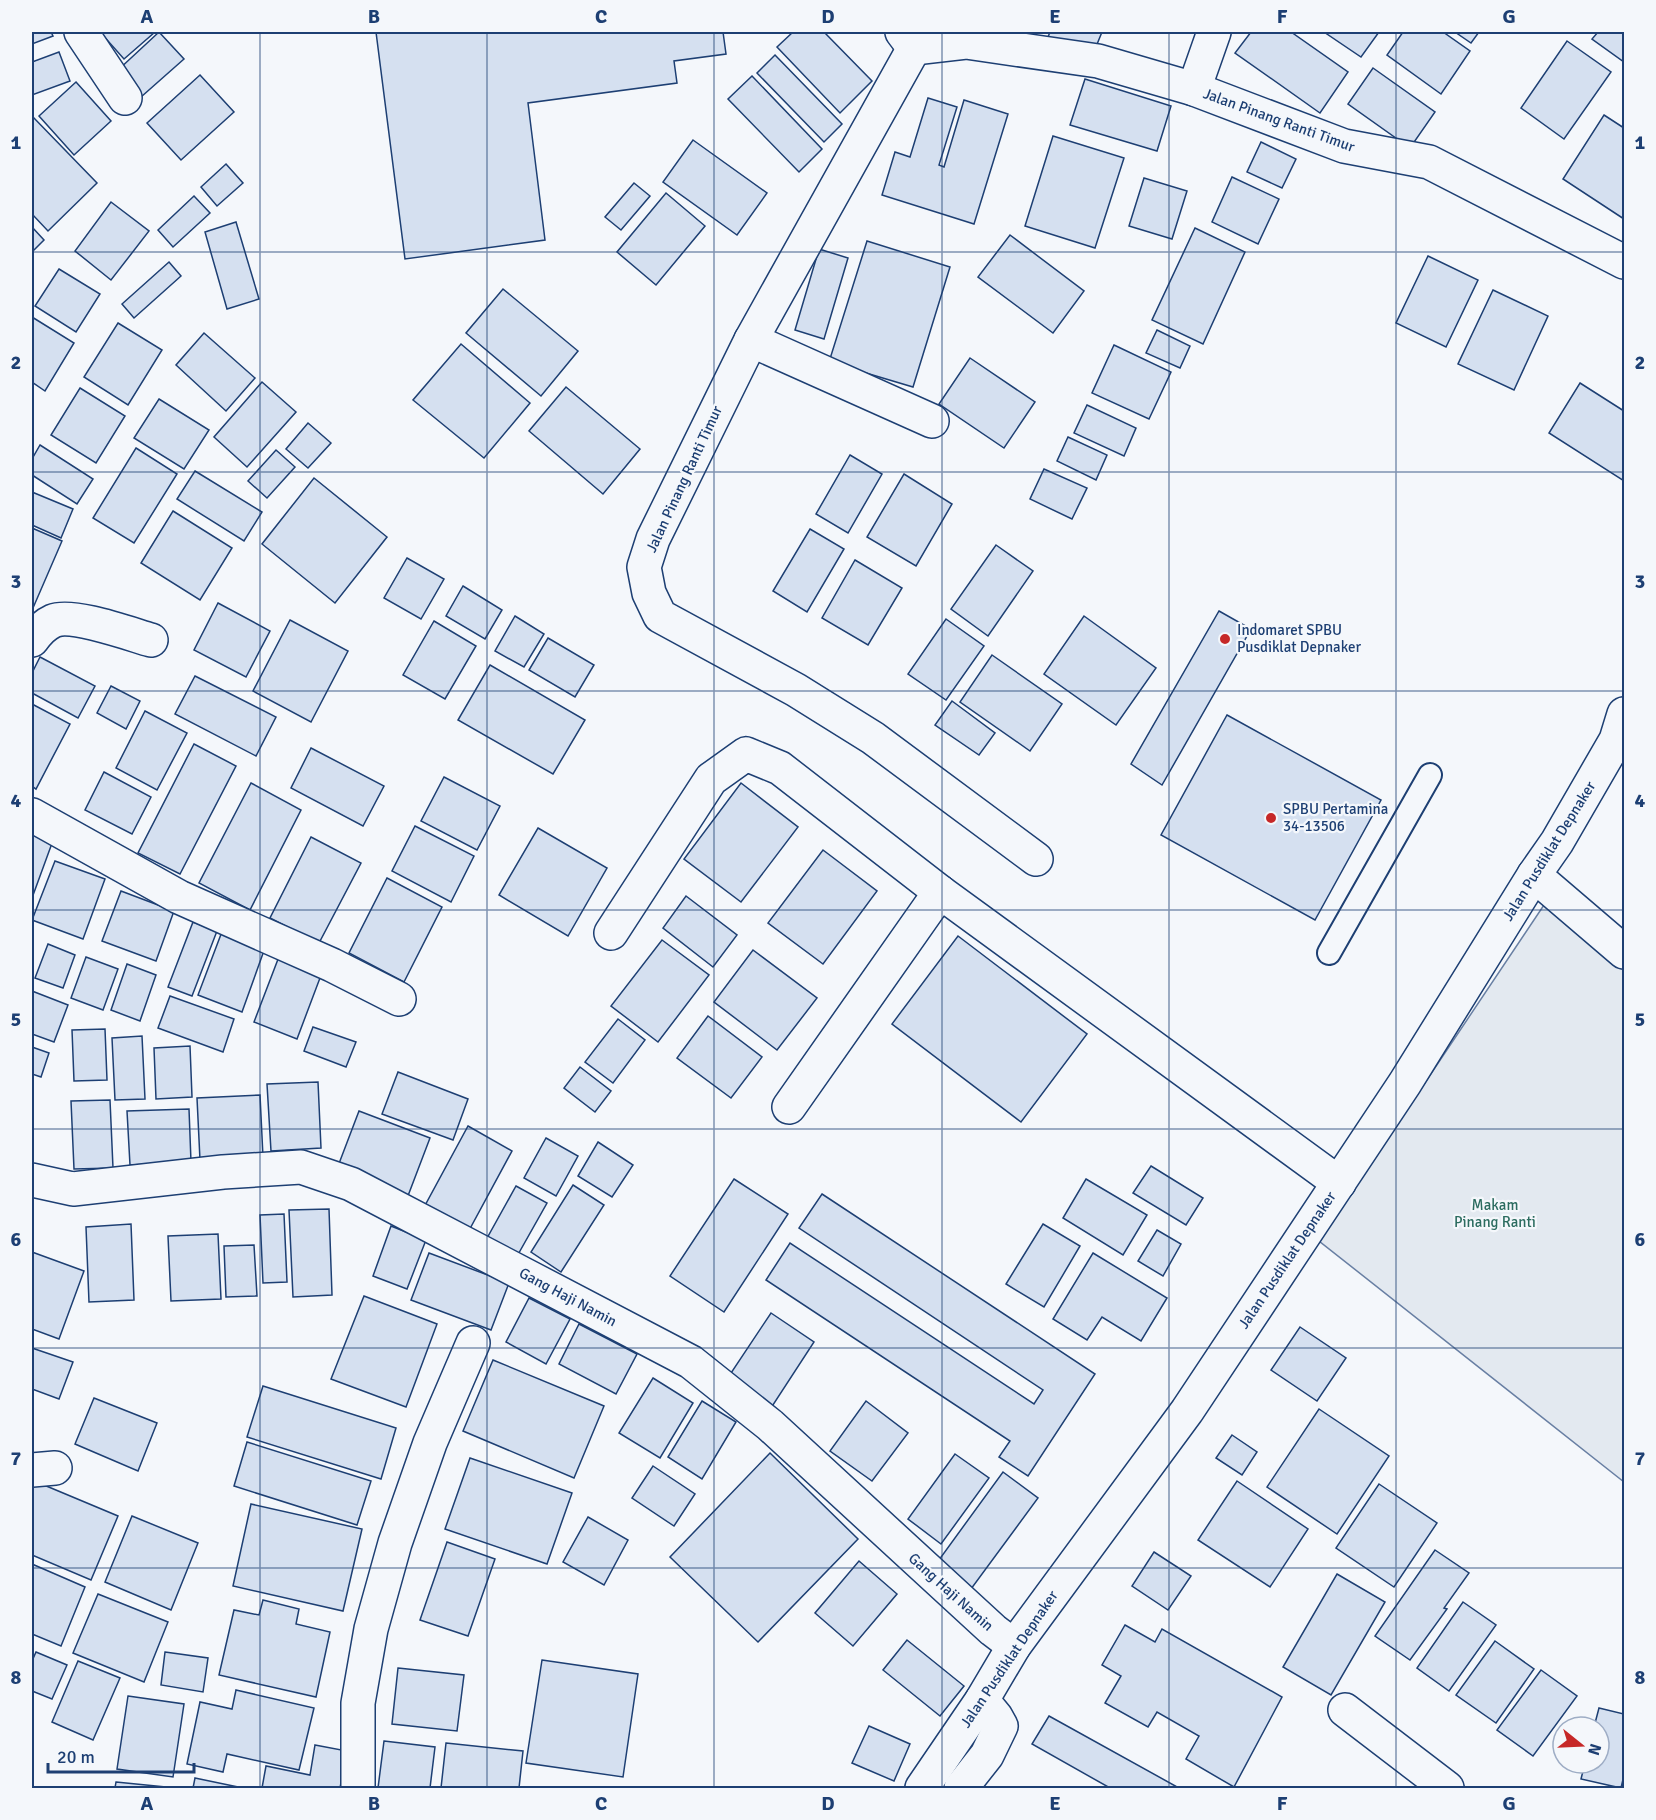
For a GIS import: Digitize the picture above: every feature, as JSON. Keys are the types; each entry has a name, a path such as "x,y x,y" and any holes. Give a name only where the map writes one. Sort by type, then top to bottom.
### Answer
{"street":[{"path":"81,32 125,98"},
{"path":"1194,89 1214,32"},
{"name":"Jalan Pinang Ranti Timur","path":"1036,859 873,738 796,690 660,616 649,593 644,567 653,539 751,339 908,40 966,42 1087,60 1194,89 1344,147 1428,162 1624,262"},
{"path":"751,339 932,421"},
{"path":"32,640 38,632 54,621 76,620 151,640"},
{"name":"Jalan Pusdiklat Depnaker","path":"922,1788 982,1700 1014,1646 1187,1411 1406,1083 1534,874 1557,842 1616,740 1624,714"},
{"path":"611,933 711,779 746,754 780,768 940,892 1337,1185"},
{"path":"32,815 179,897 332,965 399,999"},
{"path":"1534,874 1624,952"},
{"path":"789,1107 940,892"},
{"name":"Gang Haji Namin","path":"32,1180 73,1189 223,1172 301,1167 351,1184 691,1362 770,1425 993,1630 1014,1646"},
{"path":"358,1788 358,1703 371,1629 395,1543 430,1443 473,1343"},
{"path":"961,1788 987,1755 1001,1726 982,1700"},
{"path":"1345,1710 1447,1788"}],"lane":[{"path":"1329,953 1430,775"}],"green space":[{"name":"Makam Pinang Ranti","path":"1556,887 1624,958 1624,1482 1319,1241"}],"building":[{"path":"32,32 51,32 53,36 32,44"},
{"path":"100,32 155,32 124,59"},
{"path":"159,32 184,59 141,97 117,71"},
{"path":"376,32 723,32 726,54 674,61 677,83 528,103 545,240 405,259"},
{"path":"793,32 824,32 872,81 840,113 777,47"},
{"path":"1050,32 1102,32 1093,54 1048,37"},
{"path":"1251,32 1291,32 1348,72 1320,113 1235,53"},
{"path":"1324,32 1379,32 1361,57"},
{"path":"1403,32 1443,32 1470,51 1441,94 1387,55"},
{"path":"1455,32 1479,32 1471,43"},
{"path":"1598,32 1624,32 1624,62 1592,39"},
{"path":"1567,41 1611,72 1564,139 1521,108"},
{"path":"59,52 70,81 32,95 32,62"},
{"path":"775,55 842,124 824,142 757,73"},
{"path":"1373,68 1435,112 1410,148 1348,104"},
{"path":"200,75 234,112 181,160 147,123"},
{"path":"752,76 822,149 799,172 728,99"},
{"path":"1085,79 1171,106 1157,151 1070,125"},
{"path":"76,82 111,121 74,155 39,116"},
{"path":"928,98 957,107 939,165 944,167 964,100 1008,114 974,224 882,195 895,152 910,157"},
{"path":"1604,115 1624,128 1624,219 1563,179"},
{"path":"33,117 97,183 48,231 32,214"},
{"path":"1053,136 1124,158 1095,248 1025,226"},
{"path":"693,140 767,193 737,235 663,182"},
{"path":"1261,142 1296,159 1282,188 1247,172"},
{"path":"226,164 243,183 217,206 201,187"},
{"path":"1232,177 1279,199 1258,244 1212,222"},
{"path":"1144,178 1187,191 1172,239 1129,226"},
{"path":"634,183 650,196 621,230 605,217"},
{"path":"666,193 705,226 656,285 617,252"},
{"path":"194,196 210,213 173,247 158,230"},
{"path":"111,202 149,231 111,280 75,251"},
{"path":"236,222 259,299 227,309 205,232"},
{"path":"32,227 44,240 32,252"},
{"path":"1195,228 1245,252 1203,344 1152,320"},
{"path":"1010,235 1084,291 1053,333 978,277"},
{"path":"867,241 950,267 913,387 829,362"},
{"path":"819,249 848,258 824,339 795,330"},
{"path":"1428,256 1478,280 1446,347 1396,323"},
{"path":"169,262 181,276 134,318 122,304"},
{"path":"59,269 100,294 76,332 35,306"},
{"path":"503,289 578,351 541,396 466,333"},
{"path":"1493,290 1548,316 1514,390 1458,364"},
{"path":"32,317 74,343 45,391 32,382"},
{"path":"118,323 162,350 128,405 84,377"},
{"path":"1157,330 1190,346 1180,368 1146,353"},
{"path":"204,333 255,378 226,411 176,365"},
{"path":"461,344 530,403 484,458 413,400"},
{"path":"1114,345 1171,372 1149,419 1092,393"},
{"path":"970,358 1035,402 1004,448 939,404"},
{"path":"262,382 296,412 247,467 214,437"},
{"path":"1580,383 1624,411 1624,481 1549,433"},
{"path":"566,387 640,449 603,494 529,431"},
{"path":"80,388 125,416 96,463 51,435"},
{"path":"159,399 209,430 184,469 134,438"},
{"path":"1087,405 1136,428 1124,456 1074,433"},
{"path":"308,423 331,443 308,468 286,449"},
{"path":"1068,437 1107,455 1096,480 1057,461"},
{"path":"40,445 93,479 77,504 32,475 32,459"},
{"path":"136,448 177,474 134,543 93,518"},
{"path":"276,450 295,467 267,498 248,481"},
{"path":"850,455 882,474 848,533 816,514"},
{"path":"1044,469 1087,488 1072,519 1030,499"},
{"path":"195,471 262,512 244,541 177,499"},
{"path":"904,474 952,504 916,566 867,537"},
{"path":"314,478 387,537 335,603 262,544"},
{"path":"32,492 73,509 61,538 32,525"},
{"path":"173,511 232,548 200,600 141,563"},
{"path":"32,528 62,541 33,608 32,607"},
{"path":"810,529 844,549 807,612 773,591"},
{"path":"996,545 1033,571 988,636 951,609"},
{"path":"407,558 444,579 421,619 384,598"},
{"path":"855,560 902,588 868,645 822,618"},
{"path":"463,586 502,610 485,639 446,616"},
{"path":"218,603 270,631 246,677 194,650"},
{"path":"1219,611 1251,629 1162,785 1131,764"},
{"path":"515,616 544,634 524,667 495,651"},
{"path":"1084,616 1156,668 1116,725 1044,674"},
{"path":"946,619 984,646 946,700 908,674"},
{"path":"290,620 348,651 311,722 253,691"},
{"path":"434,621 476,646 445,699 403,675"},
{"path":"548,638 594,665 575,697 529,670"},
{"path":"992,655 1062,704 1030,751 960,702"},
{"path":"40,657 95,686 78,718 32,693 32,673"},
{"path":"490,665 585,720 553,774 458,720"},
{"path":"195,676 276,717 256,756 175,714"},
{"path":"111,686 140,701 126,729 97,713"},
{"path":"952,701 995,733 979,755 935,725"},
{"path":"32,704 70,724 36,789 32,786"},
{"path":"145,711 187,733 157,790 116,768"},
{"name":"SPBU Pertamina 34-13506","path":"1227,715 1381,800 1315,920 1161,835"},
{"path":"194,744 236,766 180,874 138,853"},
{"path":"311,748 384,786 363,826 291,788"},
{"path":"104,772 151,797 132,834 85,810"},
{"path":"444,777 500,806 477,850 421,821"},
{"path":"251,783 301,810 250,910 199,883"},
{"path":"741,783 798,827 741,902 684,859"},
{"path":"32,826 55,835 32,898"},
{"path":"415,826 474,856 451,902 392,871"},
{"path":"538,828 607,868 568,936 499,895"},
{"path":"311,837 361,863 319,943 270,918"},
{"path":"823,850 877,891 823,964 768,923"},
{"path":"55,861 105,879 83,939 32,920"},
{"path":"387,878 442,907 404,982 349,953"},
{"path":"121,891 174,911 156,961 102,941"},
{"path":"686,896 737,935 713,967 663,928"},
{"path":"193,922 217,931 192,996 168,987"},
{"path":"223,929 266,945 242,1012 198,995"},
{"path":"958,936 1087,1034 1021,1122 892,1024"},
{"path":"662,940 709,975 658,1042 611,1006"},
{"path":"48,944 75,955 63,988 35,978"},
{"path":"753,950 817,998 777,1050 714,1002"},
{"path":"280,954 323,970 297,1039 254,1022"},
{"path":"86,957 118,969 103,1010 71,998"},
{"path":"127,964 156,975 140,1021 111,1010"},
{"path":"32,991 68,1005 54,1042 32,1034"},
{"path":"170,996 234,1019 223,1052 158,1028"},
{"path":"708,1016 762,1057 731,1098 677,1058"},
{"path":"618,1019 645,1040 613,1083 585,1062"},
{"path":"313,1027 356,1042 346,1067 304,1051"},
{"path":"105,1029 107,1080 74,1081 72,1030"},
{"path":"142,1036 145,1099 115,1100 112,1038"},
{"path":"190,1046 192,1097 156,1099 154,1048"},
{"path":"32,1047 49,1053 41,1077 32,1074"},
{"path":"580,1067 611,1091 595,1112 564,1088"},
{"path":"398,1072 468,1099 453,1140 382,1114"},
{"path":"318,1082 321,1148 271,1151 267,1084"},
{"path":"260,1095 263,1157 200,1160 197,1098"},
{"path":"110,1100 113,1168 74,1169 71,1101"},
{"path":"189,1109 191,1162 130,1165 127,1111"},
{"path":"359,1111 430,1138 406,1201 335,1174"},
{"path":"468,1126 512,1151 466,1236 422,1211"},
{"path":"546,1138 578,1156 556,1196 524,1178"},
{"path":"598,1142 633,1165 612,1197 578,1176"},
{"path":"1151,1166 1203,1198 1186,1225 1133,1193"},
{"path":"734,1179 788,1214 724,1312 670,1276"},
{"path":"1086,1179 1147,1215 1123,1255 1063,1218"},
{"path":"573,1185 604,1205 561,1272 531,1252"},
{"path":"516,1186 547,1203 516,1258 486,1240"},
{"path":"822,1194 1095,1374 1028,1476 999,1457 1010,1441 766,1280 790,1243 1034,1404 1043,1390 799,1228"},
{"path":"329,1209 332,1295 293,1297 289,1210"},
{"path":"284,1214 287,1282 263,1283 260,1215"},
{"path":"131,1224 134,1300 89,1302 86,1227"},
{"path":"1043,1224 1080,1246 1044,1307 1006,1284"},
{"path":"391,1226 426,1240 407,1289 373,1276"},
{"path":"1157,1230 1181,1244 1163,1276 1138,1261"},
{"path":"218,1234 221,1299 171,1301 168,1236"},
{"path":"254,1245 257,1296 226,1297 224,1246"},
{"path":"32,1252 84,1271 59,1339 32,1329"},
{"path":"429,1253 509,1283 491,1330 411,1300"},
{"path":"1093,1253 1167,1298 1141,1341 1102,1317 1087,1340 1053,1319"},
{"path":"364,1296 437,1324 406,1407 331,1379"},
{"path":"529,1298 570,1319 546,1364 506,1342"},
{"path":"771,1313 814,1342 771,1408 727,1379"},
{"path":"579,1324 637,1354 616,1394 559,1364"},
{"path":"1300,1327 1346,1358 1317,1401 1271,1370"},
{"path":"32,1348 73,1362 59,1399 32,1389"},
{"path":"493,1360 604,1406 574,1478 463,1431"},
{"path":"653,1378 693,1403 660,1458 619,1433"},
{"path":"263,1386 396,1428 381,1479 247,1437"},
{"path":"94,1398 157,1423 138,1471 75,1444"},
{"path":"702,1401 736,1422 702,1479 668,1457"},
{"path":"866,1401 908,1433 872,1481 830,1451"},
{"path":"1319,1409 1389,1456 1337,1534 1267,1487"},
{"path":"1232,1435 1257,1452 1242,1475 1216,1458"},
{"path":"247,1442 371,1481 357,1525 234,1486"},
{"path":"770,1453 858,1539 758,1642 670,1557"},
{"path":"955,1454 989,1478 941,1544 908,1519"},
{"path":"470,1458 572,1493 547,1564 445,1529"},
{"path":"653,1466 695,1494 674,1526 632,1498"},
{"path":"1003,1472 1038,1498 971,1589 936,1564"},
{"path":"32,1480 118,1516 91,1580 32,1555"},
{"path":"1237,1481 1308,1529 1270,1587 1198,1540"},
{"path":"1379,1484 1437,1523 1394,1587 1336,1548"},
{"path":"251,1504 362,1529 343,1611 233,1586"},
{"path":"132,1516 198,1543 171,1610 105,1582"},
{"path":"588,1517 628,1540 604,1585 563,1562"},
{"path":"447,1542 495,1559 468,1636 420,1620"},
{"path":"1435,1550 1469,1573 1444,1608 1447,1609 1410,1660 1375,1636"},
{"path":"1154,1552 1191,1576 1168,1610 1132,1586"},
{"path":"859,1561 897,1594 853,1646 815,1613"},
{"path":"32,1564 85,1587 61,1646 32,1634"},
{"path":"1337,1574 1385,1602 1331,1695 1283,1667"},
{"path":"98,1594 168,1622 144,1682 73,1653"},
{"path":"263,1600 299,1609 296,1624 330,1632 316,1697 219,1675 234,1610 259,1615"},
{"path":"1463,1602 1496,1625 1449,1691 1417,1668"},
{"path":"1125,1625 1155,1642 1162,1629 1282,1697 1234,1787 1186,1759 1199,1736 1157,1712 1148,1727 1105,1703 1121,1676 1102,1665"},
{"path":"907,1640 964,1686 940,1716 883,1670"},
{"path":"1495,1641 1534,1669 1496,1723 1456,1695"},
{"path":"36,1652 67,1665 52,1699 32,1691 32,1661"},
{"path":"165,1652 208,1658 203,1692 161,1685"},
{"path":"542,1660 638,1674 623,1777 526,1763"},
{"path":"78,1661 120,1678 93,1740 52,1722"},
{"path":"398,1668 464,1675 457,1731 392,1724"},
{"path":"1541,1670 1577,1696 1563,1715 1551,1715 1551,1731 1533,1756 1497,1730"},
{"path":"236,1690 314,1708 299,1770 227,1754 223,1772 187,1764 200,1702 232,1709"},
{"path":"128,1696 184,1704 173,1777 117,1769"},
{"path":"1599,1708 1624,1714 1624,1775 1621,1788 1581,1779 1582,1775 1611,1775 1611,1715 1597,1715"},
{"path":"1049,1716 1179,1788 1110,1788 1032,1744"},
{"path":"869,1726 910,1744 894,1781 852,1763"},
{"path":"384,1741 435,1747 430,1788 378,1788"},
{"path":"446,1743 523,1751 519,1788 441,1788"},
{"path":"315,1745 347,1751 340,1788 262,1788 266,1766 310,1775"},
{"path":"195,1778 243,1788 193,1788"},
{"path":"116,1782 176,1788 115,1788"}],"place":[{"name":"Indomaret SPBU Pusdiklat Depnaker","path":"1225,639"},
{"name":"SPBU Pertamina 34-13506","path":"1271,818"}]}
